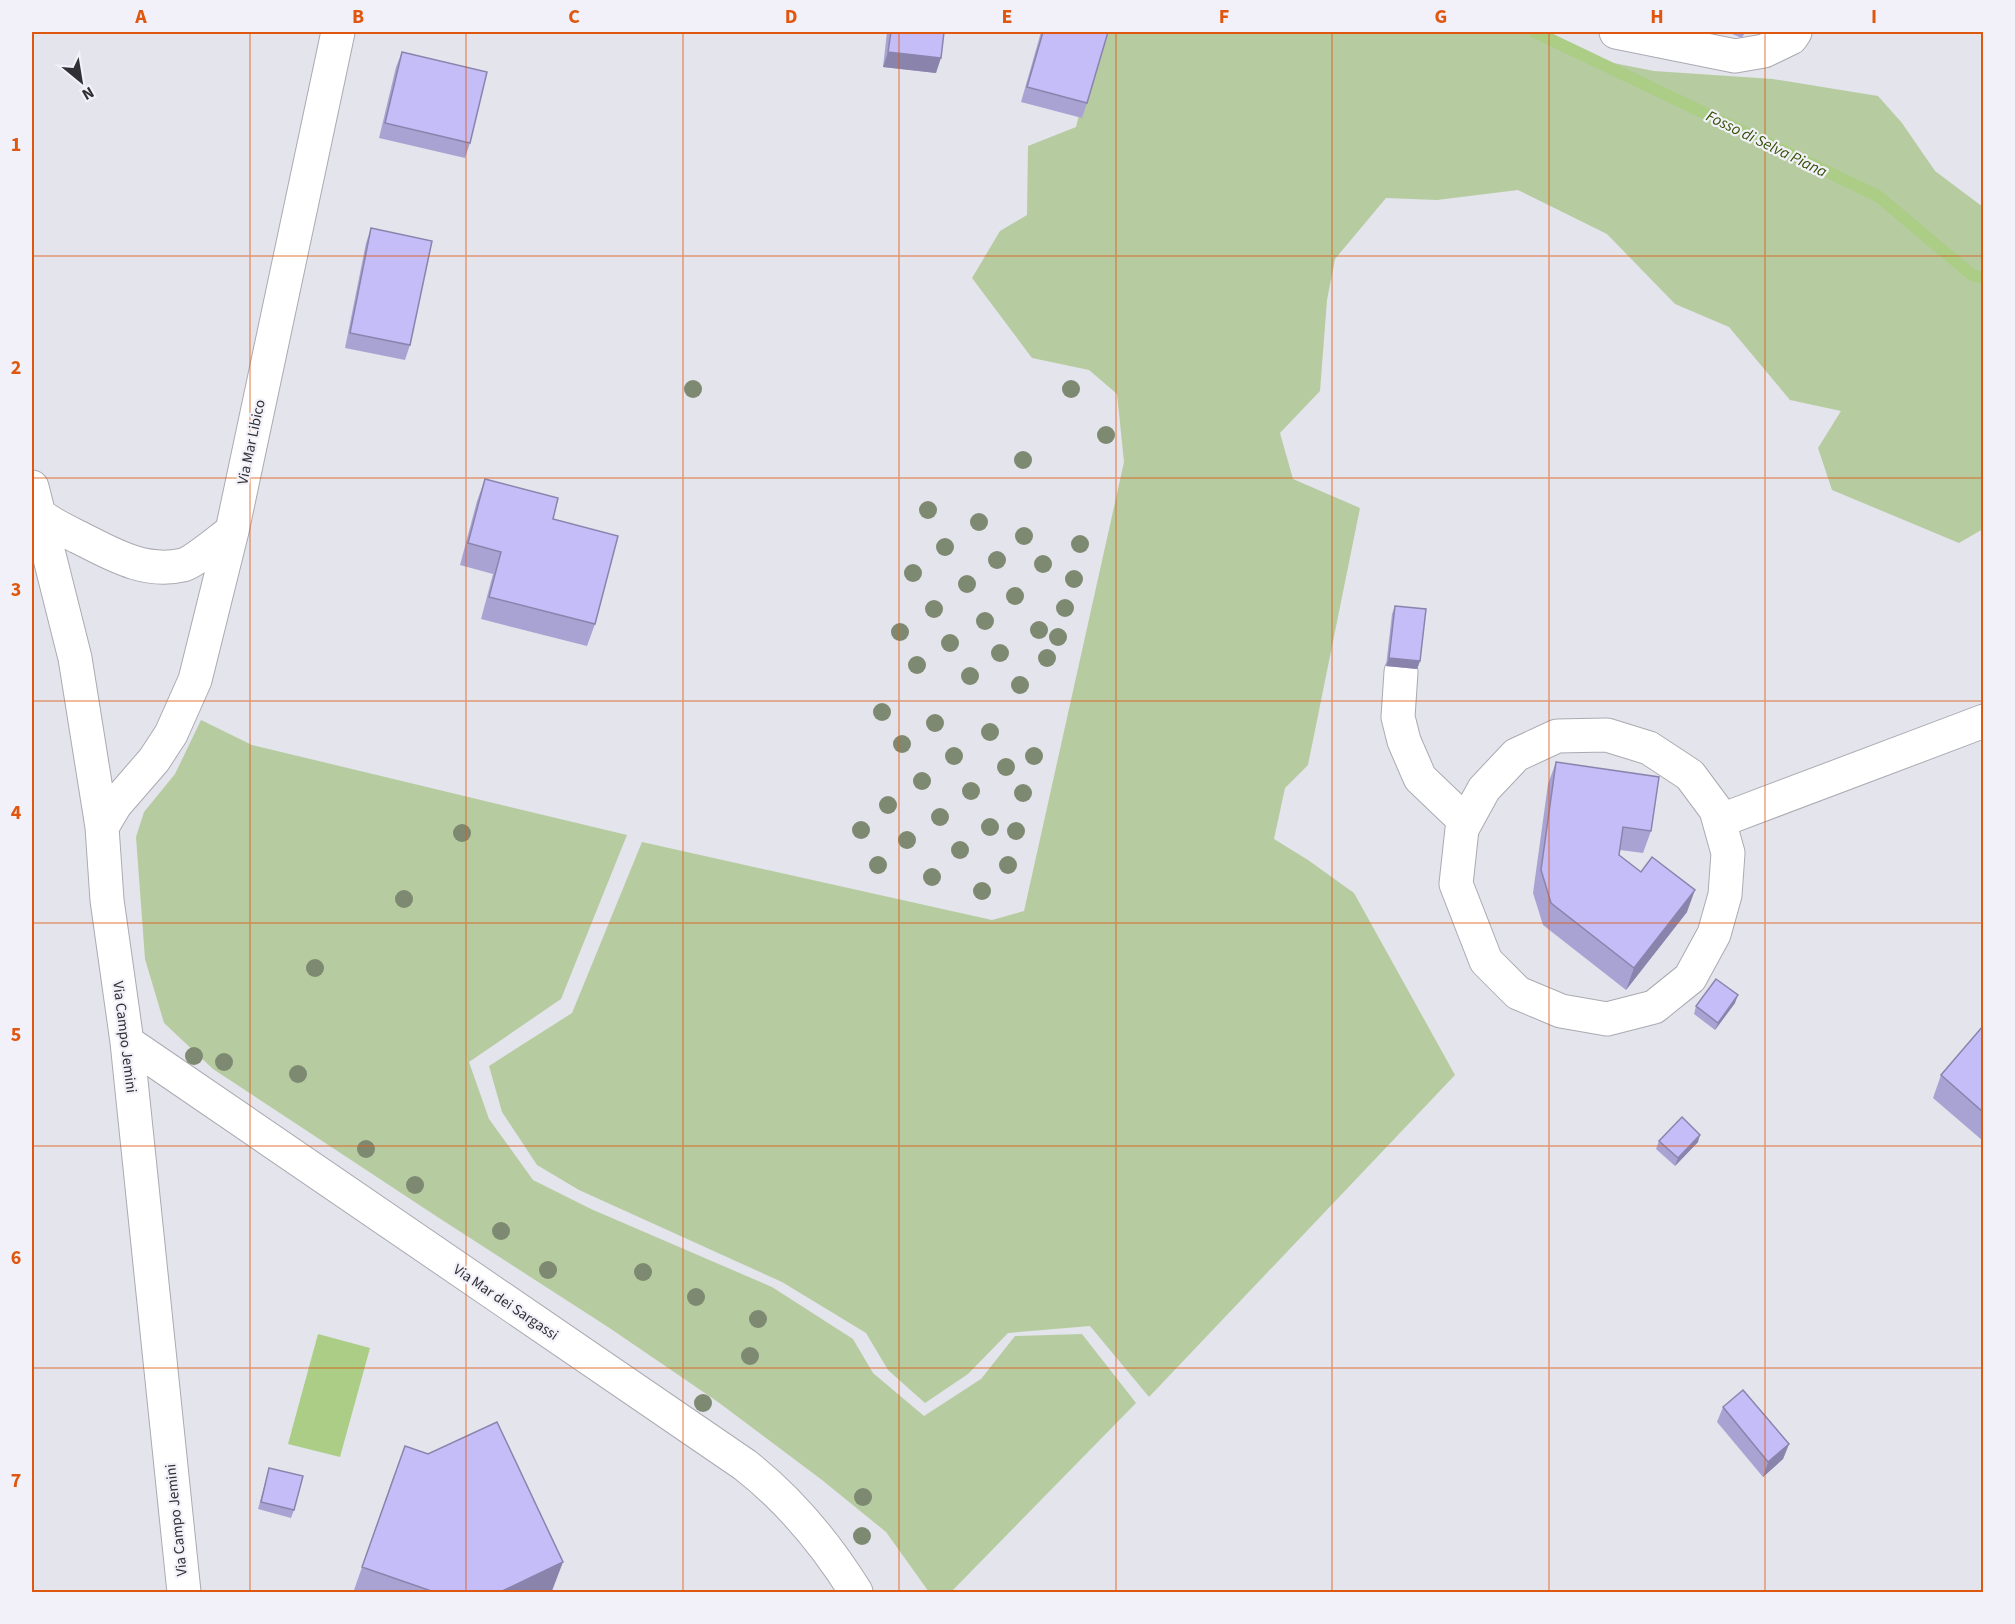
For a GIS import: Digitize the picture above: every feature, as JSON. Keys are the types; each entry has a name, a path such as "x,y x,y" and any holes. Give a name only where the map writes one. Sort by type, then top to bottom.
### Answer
{"street":[{"name":"Via Mar Libico","path":"102,827 115,805 154,760 171,734 185,707 195,680 232,531 338,32"},
{"path":"1616,32 1735,56 1764,51 1791,38 1795,32"},
{"path":"34,503 61,529 124,560 145,566 164,568 186,565 232,531"},
{"name":"Via Campo Jemini","path":"34,503 75,658 102,827 107,900 127,1042 184,1593"},
{"path":"1401,672 1398,717 1404,741 1420,778 1466,822"},
{"path":"1719,822 1983,721"},
{"path":"1607,735 1649,748 1690,775 1716,810 1719,822 1728,853 1725,895 1714,934 1690,978 1654,1007 1607,1018 1561,1011 1518,993 1486,961 1456,884 1462,830 1484,789 1516,755 1557,736 1607,735"},
{"name":"Via Mar dei Sargassi","path":"127,1042 745,1465 796,1510 830,1552 856,1593"}],"shaded area":[{"path":"1100,32 1549,32 1578,56 1654,71 1773,79 1878,96 1902,123 1935,171 1983,207 1983,529 1959,543 1832,490 1818,448 1841,411 1790,400 1729,327 1675,304 1607,234 1518,190 1437,200 1386,198 1335,259 1327,300 1320,391 1280,433 1293,479 1360,508 1308,765 1285,788 1274,839 1354,893 1455,1075 1149,1397 1090,1326 1008,1333 968,1374 925,1403 888,1370 866,1333 782,1282 579,1190 537,1165 502,1112 489,1066 572,1013 642,842 992,920 1024,911 1124,462 1117,394 1089,370 1032,358 972,278 1000,231 1027,215 1028,146 1076,127"},
{"path":"201,720 252,745 627,835 561,999 469,1062 489,1119 533,1180 591,1209 772,1287 853,1339 873,1373 924,1416 981,1379 1015,1336 1082,1334 1136,1403 951,1592 929,1592 886,1532 822,1480 718,1402 608,1327 213,1069 164,1023 145,959 136,837 144,812 175,774"},
{"path":"318,1334 370,1348 340,1457 288,1444"}],"building":[{"path":"891,32 944,32 941,58 888,52"},
{"path":"1043,32 1108,32 1087,103 1027,87"},
{"path":"402,52 487,72 470,143 385,123"},
{"path":"371,228 432,241 410,345 350,333"},
{"path":"485,479 558,498 553,519 618,536 595,624 489,597 501,552 468,543"},
{"path":"1395,606 1426,609 1420,661 1389,658"},
{"path":"1556,762 1659,777 1651,831 1623,827 1619,855 1641,872 1652,857 1695,890 1634,968 1551,903 1541,870"},
{"path":"1716,979 1738,995 1718,1023 1696,1006"},
{"path":"1983,1026 1983,1112 1941,1075"},
{"path":"1682,1117 1700,1135 1678,1158 1659,1141"},
{"path":"1743,1390 1789,1444 1768,1462 1723,1407"},
{"path":"497,1422 563,1562 498,1593 437,1593 362,1567 405,1446 428,1454"},
{"path":"269,1468 303,1476 294,1510 261,1502"}],"waterway":[{"name":"Fosso di Selva Piana","path":"1535,32 1878,196 1972,275 1984,278"}]}
